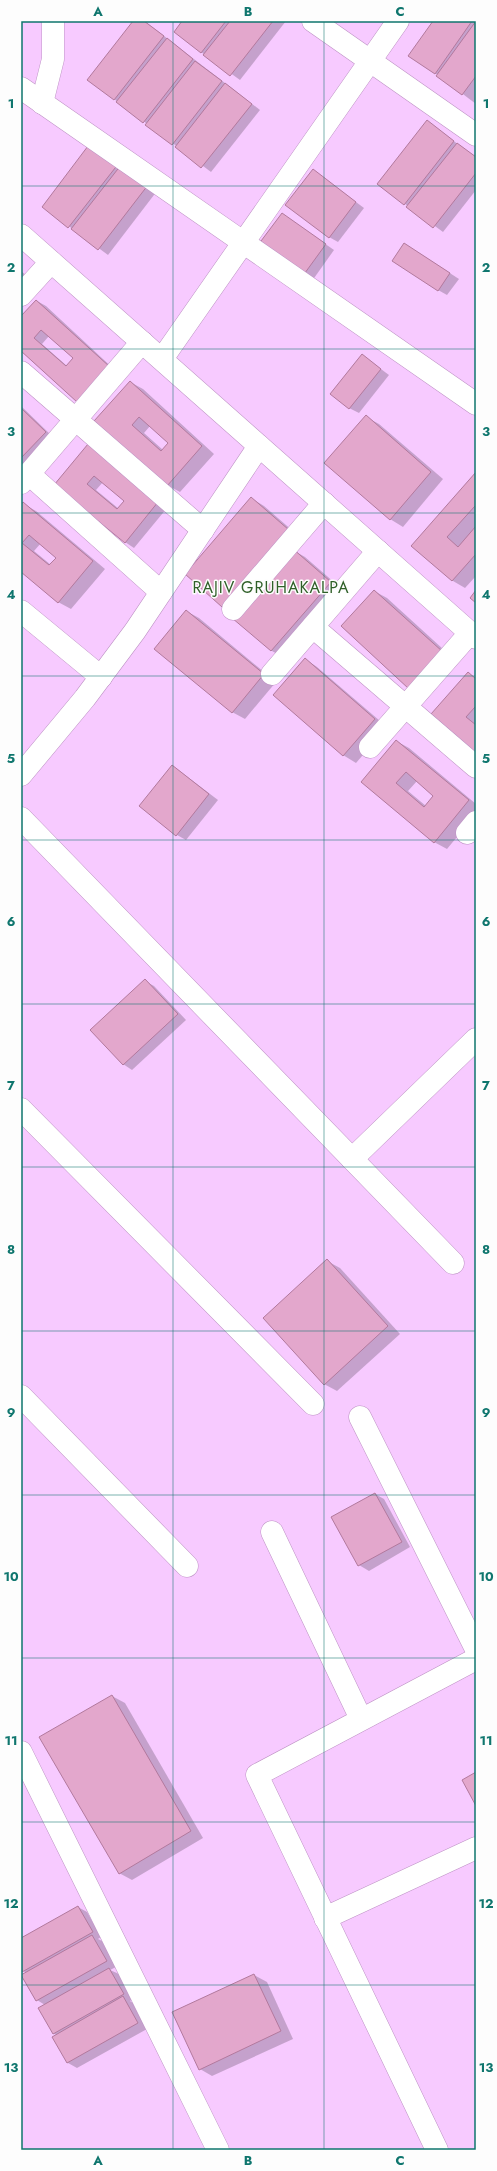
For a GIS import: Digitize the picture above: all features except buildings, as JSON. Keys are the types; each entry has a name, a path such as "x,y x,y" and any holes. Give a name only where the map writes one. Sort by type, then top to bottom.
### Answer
{"street":[{"path":"42,103 53,59 53,21"},
{"path":"313,21 476,135"},
{"path":"162,360 398,21"},
{"path":"21,88 476,404"},
{"path":"21,235 473,635 406,706 370,747"},
{"path":"21,295 51,262"},
{"path":"142,342 25,478 161,592"},
{"path":"21,372 203,530"},
{"path":"21,774 101,677 135,631 259,446"},
{"path":"233,609 324,503"},
{"path":"272,674 378,551"},
{"path":"21,611 101,677"},
{"path":"312,627 476,767"},
{"path":"21,818 453,1264"},
{"path":"352,1159 476,1039"},
{"path":"21,1109 314,1404"},
{"path":"21,1396 188,1566"},
{"path":"360,1417 476,1649"},
{"path":"272,1532 361,1720"},
{"path":"437,2150 257,1774 476,1659"},
{"path":"21,1752 218,2150"},
{"path":"325,1918 476,1848"}],"district":[{"name":"RAJIV GRUHAKALPA","path":"271,587"}]}
